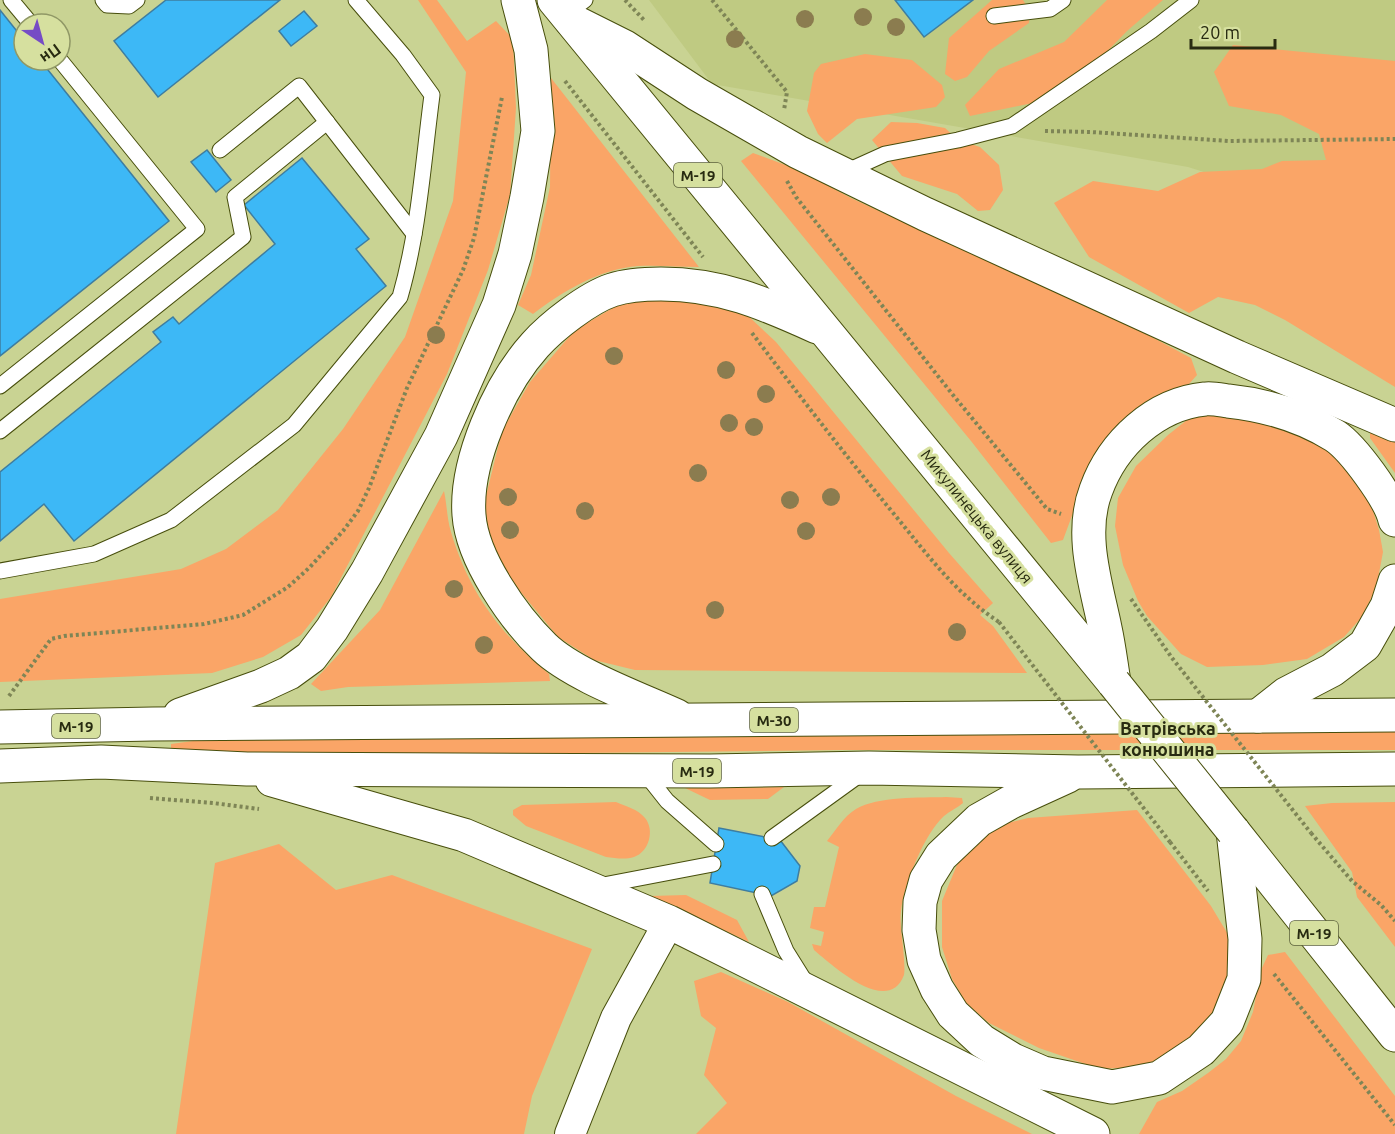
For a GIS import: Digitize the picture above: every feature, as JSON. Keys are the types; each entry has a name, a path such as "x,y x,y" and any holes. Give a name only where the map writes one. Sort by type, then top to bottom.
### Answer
{"highway":[{"name":"М-19","path":"1,716 153,724 261,686 289,673 311,657 332,629 367,572 441,436 499,305 515,254 538,131 531,50 518,0"},
{"path":"569,9 697,94 798,152 979,239 1237,357 1395,425"},
{"name":"Микулинецька вулиця","path":"569,9 824,330 1114,684 1395,1035"},
{"path":"687,720 581,672 546,650 520,622 479,554 469,517 470,481 482,436 509,383 535,345 579,307 612,290 647,284 688,284 726,290 770,306 824,330"},
{"path":"1114,684 1105,629 1093,578 1089,530 1095,490 1112,458 1134,431 1172,407 1207,399 1248,403 1287,413 1336,437 1371,474 1395,520"},
{"path":"1258,716 1286,694 1332,670 1365,645 1387,606 1395,581"},
{"name":"М-30","path":"153,724 1395,716"},
{"name":"М-19","path":"0,766 101,762 230,768 642,771 869,768 1078,772 1395,769"},
{"path":"230,768 464,835 589,888 669,922 1093,1134"},
{"path":"1078,772 1011,802 979,820 941,856 926,880 920,902 919,930 924,960 937,989 953,1014 982,1041 1013,1060 1043,1073 1112,1087 1159,1078 1201,1050 1227,1022 1244,979 1245,939 1233,831"}],"street":[{"path":"570,1134 616,1018 669,922"}],"lane":[{"path":"11,0 21,12"},
{"path":"103,0 107,5 129,6 137,0"},
{"path":"0,571 94,554 171,520 294,425 400,297 421,198 432,95 403,55 356,0"},
{"path":"994,16 1050,9 1063,0"},
{"path":"843,173 885,154 958,140 1012,126 1151,31 1191,0"},
{"path":"0,386 197,229 70,72"},
{"path":"220,150 299,86 414,234"},
{"path":"0,431 243,237 235,197 327,122"},
{"path":"772,838 869,768"},
{"path":"642,771 667,801 716,844"},
{"path":"589,888 713,864"},
{"path":"762,894 786,951 810,991"}],"path":[{"path":"712,0 787,92 784,113"},
{"path":"1,716 51,639 204,624 243,615 288,587 343,531 358,511 369,488 407,388 463,270 474,238 504,89"},
{"path":"1012,126 1043,131 1229,141 1395,139"},
{"path":"798,152 783,174 796,197 953,395 1047,508 1089,530"},
{"path":"1126,592 1172,658 1311,833 1352,881 1381,905 1395,921"},
{"path":"999,622 1211,895"},
{"path":"141,797 213,803 270,811"},
{"path":"1245,939 1395,1125"}],"shaded area":[{"path":"418,0 437,0 467,41 496,21 513,39 516,108 510,195 488,270 447,374 331,597 301,635 263,657 212,673 0,682 0,599 181,569 226,549 278,510 343,429 405,337 453,201 466,72"},
{"path":"649,0 1395,0 1395,232 1188,167 712,84"},
{"path":"992,0 1023,0 1030,11 1029,23 989,51 967,77 955,81 945,74 949,38"},
{"path":"1107,0 1163,0 1127,31 1080,79 1047,100 970,116 965,105 999,69 1064,42"},
{"path":"1233,45 1395,61 1395,387 1285,320 1255,305 1218,297 1189,313 1089,257 1054,203 1093,181 1158,191 1200,172 1262,169 1282,161 1326,160 1319,134 1281,115 1229,106 1214,72"},
{"path":"865,54 912,60 942,85 945,97 936,107 857,119 827,143 818,134 807,111 814,73 821,64"},
{"path":"551,78 699,267 638,266 624,268 582,282 533,314 518,305 531,275 550,187"},
{"path":"891,122 917,123 945,128 958,140 980,147 999,165 1003,190 990,210 978,211 957,194 902,176 872,140"},
{"path":"753,153 799,170 851,198 1148,335 1191,358 1197,375 1189,384 1145,402 1124,420 1104,443 1086,469 1080,494 1063,540 1051,543 971,441 741,161"},
{"path":"692,297 745,313 776,342 949,553 993,603 980,615 993,626 1027,673 635,670 594,660 558,637 500,567 488,539 485,500 502,431 530,382 575,330 616,306 651,299"},
{"path":"1234,410 1292,425 1337,455 1370,501 1379,530 1383,552 1376,589 1361,618 1344,637 1307,659 1263,665 1207,667 1181,654 1147,616 1123,565 1115,526 1118,498 1136,466 1168,435 1192,416"},
{"path":"1370,433 1395,442 1395,473 1370,438"},
{"path":"444,491 451,532 458,554 477,593 516,644 549,674 550,681 348,687 321,691 311,684 380,610"},
{"path":"1395,729 1395,750 841,750 410,755 181,751 171,748 171,744 215,738"},
{"path":"784,787 768,799 710,800 685,788"},
{"path":"900,798 962,798 963,803 944,816 929,835 916,860 903,900 901,929 904,975 896,987 886,991 873,990 846,976 814,950 812,944 821,946 824,932 810,928 814,907 825,907 839,847 827,841 847,816 865,805"},
{"path":"616,802 639,812 650,828 647,846 634,857 624,859 606,857 526,826 513,815 513,810 522,805"},
{"path":"1395,802 1395,947 1357,897 1352,872 1305,806"},
{"path":"1137,810 1211,906 1232,941 1228,979 1212,1020 1167,1057 1136,1067 1100,1069 1039,1048 989,1023 966,1003 952,979 942,947 942,901 959,860 995,826 1028,818"},
{"path":"279,844 336,890 392,875 592,949 532,1096 524,1134 176,1134 215,863"},
{"path":"686,895 737,920 749,942 650,896"},
{"path":"1285,952 1395,1096 1395,1134 1139,1134 1157,1102 1182,1091 1208,1073 1226,1059 1241,1041 1253,1012 1261,970 1268,955"},
{"path":"721,972 788,1002 956,1096 1032,1134 696,1134 727,1103 704,1075 716,1028 701,1016 694,981"}],"building":[{"path":"166,0 280,0 158,97 114,41"},
{"path":"895,0 973,0 924,37"},
{"path":"0,10 12,25 12,72 50,72 169,221 0,356"},
{"path":"304,11 317,26 291,46 279,31"},
{"path":"207,150 231,180 216,192 191,162"},
{"path":"302,158 369,239 356,249 386,286 74,541 44,504 0,541 0,472 161,342 153,332 173,317 179,324 275,244 244,205"},
{"path":"719,828 780,840 800,866 797,881 771,896 710,883"}],"district":[{"name":"Ватрівська конюшина","path":"1168,738"}]}
